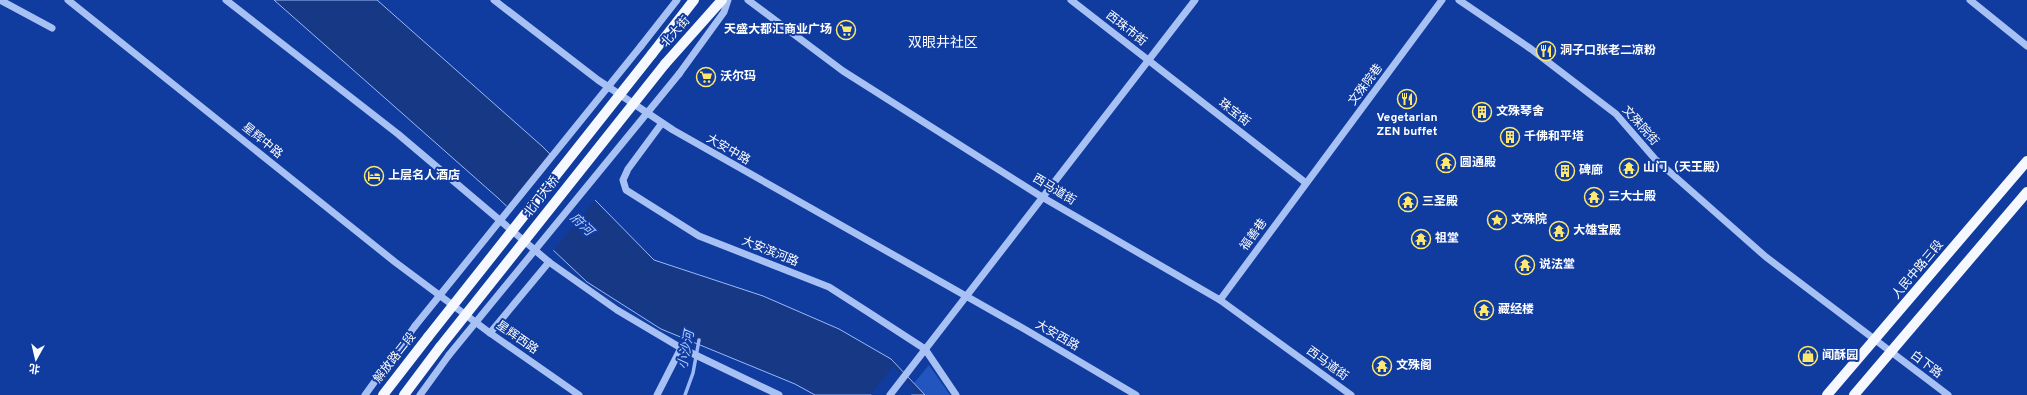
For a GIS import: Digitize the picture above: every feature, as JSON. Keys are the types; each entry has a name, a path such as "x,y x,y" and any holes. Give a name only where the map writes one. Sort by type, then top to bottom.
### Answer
{"main road":[{"name":"北大街","path":"652,54 694,0"},
{"name":"北大街","path":"665,64 722,0"},
{"name":"北门大桥","path":"428,337 652,54"},
{"name":"北门大桥","path":"404,395 440,347 665,64"},
{"name":"人民中路三段","path":"1827,395 2027,161"},
{"path":"1854,395 2027,192"},
{"name":"解放路二段","path":"383,395 428,337"}],"street":[{"path":"0,0 52,28"},
{"name":"星辉中路","path":"68,0 395,262 443,298"},
{"path":"226,0 398,134 549,262 617,310 682,348 779,395"},
{"name":"大安中路","path":"494,0 598,80 662,123 740,170 966,296"},
{"path":"365,395 415,326 677,0"},
{"path":"420,395 450,355 679,74 724,12 728,0"},
{"name":"西马道街","path":"748,0 843,70 1042,197 1220,300 1351,395"},
{"name":"西珠市街","path":"1071,0 1148,60"},
{"path":"890,395 924,349 1195,0"},
{"name":"文殊院巷","path":"1306,183 1442,0"},
{"name":"文殊院街","path":"1459,0 1531,49 1616,114 1654,158 1766,257 1891,352"},
{"path":"1970,0 2027,46"},
{"name":"珠宝街","path":"1148,60 1306,183"},
{"name":"大安滨河路","path":"662,123 628,169 624,180 626,190 699,236 829,287 924,349 956,395"},
{"name":"福善巷","path":"1220,300 1306,183"},
{"path":"490,333 549,262"},
{"name":"大安西路","path":"966,296 1136,395"},
{"name":"星辉西路","path":"443,298 490,333 579,395"},
{"path":"657,395 682,348"},
{"name":"白下路","path":"1891,352 1948,395"}],"shaded area":[{"path":"929,365 950,395 925,395 914,383"}],"water":[{"name":"府河","path":"274,0 377,0 543,147 654,260 763,296 839,329 891,359 925,395 815,395 795,384 661,329 587,282 498,198"}],"pier":[{"path":"551,153 596,199 552,252 505,208"},
{"path":"893,366 915,390 911,395 871,395"}],"waterway":[{"name":"小沙河","path":"685,395 693,373 699,340"}],"place":[{"name":"天盛大都汇商业广场","path":"846,30"},
{"name":"洞子口张老二凉粉","path":"1546,51"},
{"name":"沃尔玛","path":"706,77"},
{"name":"Vegetarian ZEN buffet","path":"1407,99"},
{"name":"文殊琴舍","path":"1482,112"},
{"name":"千佛和平塔","path":"1510,137"},
{"name":"圆通殿","path":"1446,163"},
{"name":"山门（天王殿）","path":"1629,168"},
{"name":"碑廊","path":"1565,171"},
{"name":"上层名人酒店","path":"374,176"},
{"name":"三大士殿","path":"1594,197"},
{"name":"三圣殿","path":"1408,202"},
{"name":"文殊院","path":"1497,220"},
{"name":"大雄宝殿","path":"1559,231"},
{"name":"祖堂","path":"1421,239"},
{"name":"说法堂","path":"1525,265"},
{"name":"藏经楼","path":"1484,310"},
{"name":"闻酥园","path":"1808,356"},
{"name":"文殊阁","path":"1382,366"}],"district":[{"name":"双眼井社区","path":"943,43"}]}
